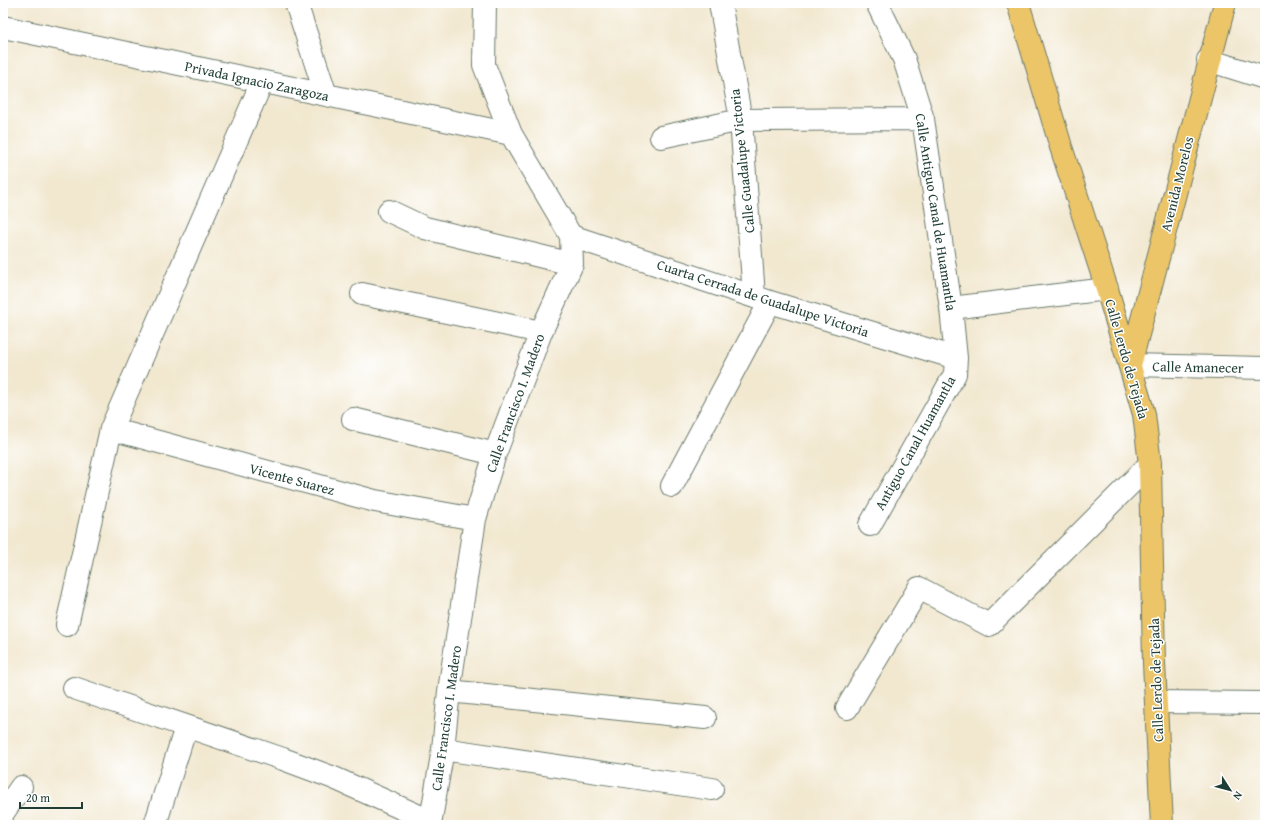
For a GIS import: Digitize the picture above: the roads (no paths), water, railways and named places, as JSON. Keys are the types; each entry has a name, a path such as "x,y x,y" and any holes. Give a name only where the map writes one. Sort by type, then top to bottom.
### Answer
{"main road":[{"name":"Calle Lerdo de Tejada","path":"1018,3 1144,414 1150,464 1156,702 1162,825"},
{"name":"Avenida Morelos","path":"1130,365 1224,3"}],"street":[{"path":"296,3 326,95"},
{"name":"Calle Francisco I. Madero","path":"430,823 443,749 449,691 476,519 495,454 541,332 572,264 571,236 511,134 484,65 485,3"},
{"name":"Calle Guadalupe Victoria","path":"720,3 741,120 762,299"},
{"name":"Calle Antiguo Canal de Huamantla","path":"877,3 904,59 923,119 951,308 956,358"},
{"name":"Privada Ignacio Zaragoza","path":"3,28 511,134"},
{"path":"1208,60 1265,78"},
{"path":"67,625 112,429 262,82"},
{"path":"661,137 741,120 923,119"},
{"path":"389,211 425,228 572,264"},
{"name":"Cuarta Cerrada de Guadalupe Victoria","path":"571,236 762,299 956,358"},
{"path":"951,308 1107,290"},
{"path":"362,294 541,332"},
{"path":"672,486 762,299"},
{"name":"Antiguo Canal Huamantla","path":"870,525 954,374 956,358"},
{"name":"Calle Amanecer","path":"1130,365 1265,368"},
{"path":"353,419 495,454"},
{"name":"Vicente Suarez","path":"112,429 375,501 476,519"},
{"path":"847,708 919,588 989,626 1150,464"},
{"path":"74,688 334,778 430,823"},
{"path":"449,691 705,718"},
{"path":"1156,702 1265,703"},
{"path":"155,825 186,726"},
{"path":"443,749 712,789"},
{"path":"3,813 21,787"}]}
